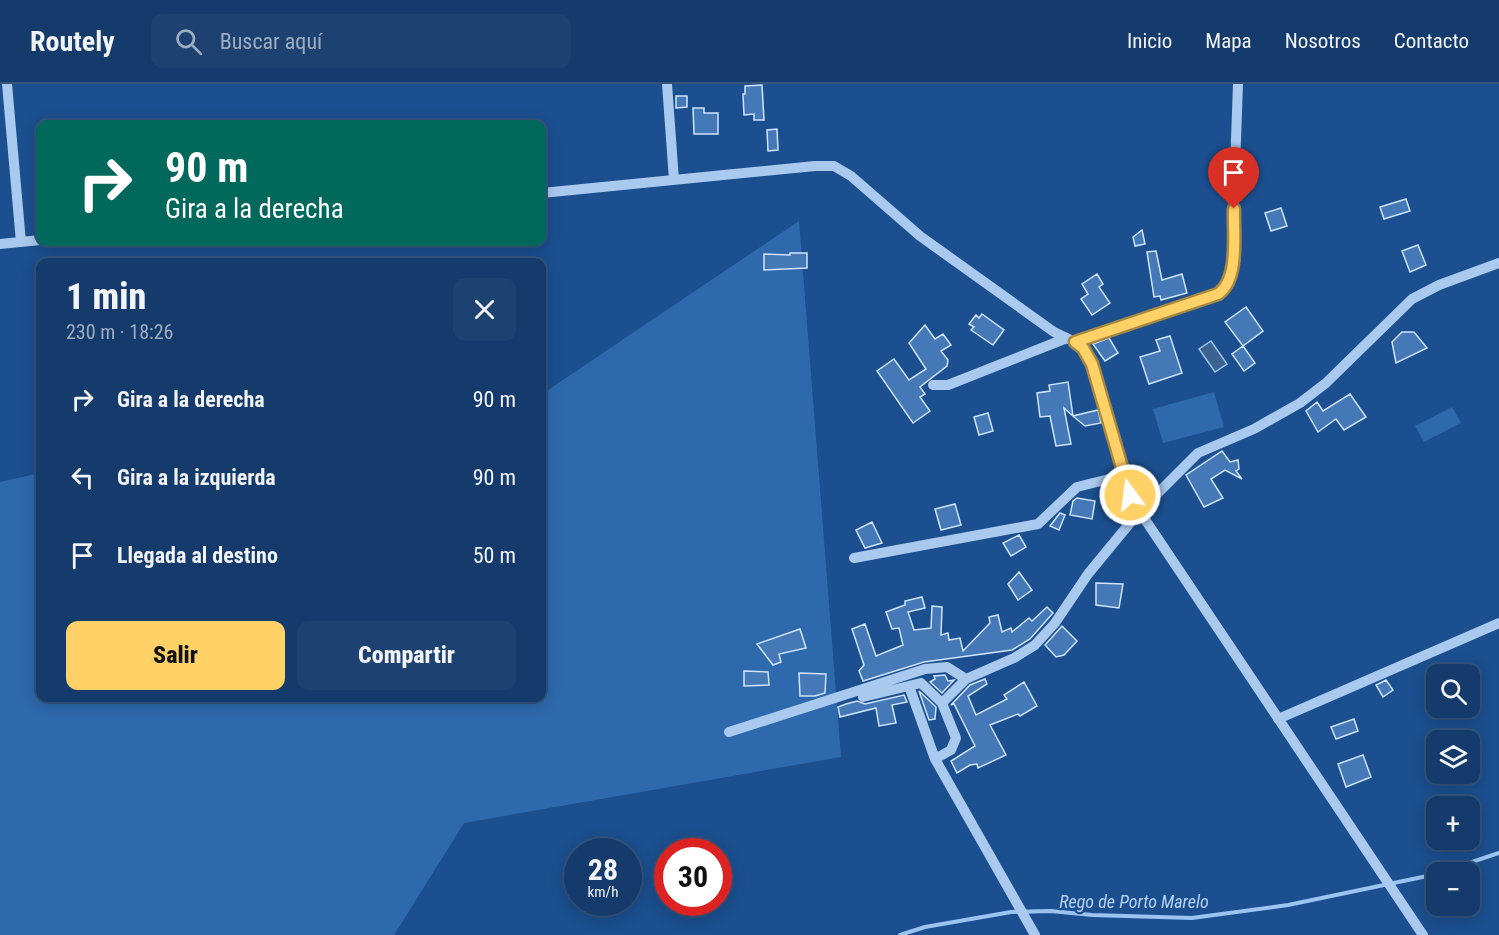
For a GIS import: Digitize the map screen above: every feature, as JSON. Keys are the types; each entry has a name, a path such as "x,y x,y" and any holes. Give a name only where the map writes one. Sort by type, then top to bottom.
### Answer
{"street":[{"path":"7,84 21,242"},
{"path":"667,84 674,180"},
{"path":"933,385 948,385 1071,340 1218,294 1226,289 1231,277 1238,84"},
{"path":"546,193 834,166 851,176 920,236 1054,332 1083,348 1092,364 1130,495 1139,512 1423,935"},
{"path":"0,244 36,240"},
{"path":"942,703 966,679 1014,658 1035,645 1055,623 1088,574 1139,512 1198,453 1263,424 1300,403 1326,383 1412,299 1439,285 1499,263"},
{"path":"854,558 1038,524 1077,487 1125,475"},
{"path":"1278,719 1499,623"},
{"path":"729,732 925,669 947,668 966,679"},
{"path":"832,700 845,701 921,683 942,703 956,738 951,750 935,759"},
{"path":"909,686 935,759 1035,935"}],"shaded area":[{"path":"799,221 841,757 464,823 394,935 0,935 0,482 36,474 36,702 546,702 546,391"},
{"path":"1211,341 1227,364 1215,372 1199,349"},
{"path":"1214,392 1224,427 1163,443 1153,409"},
{"path":"1452,407 1461,423 1424,442 1415,426"}],"building":[{"path":"762,85 764,120 754,120 754,114 744,115 743,94 745,94 745,86"},
{"path":"676,96 687,96 687,107 676,108"},
{"path":"693,108 704,108 704,113 718,113 718,134 694,134"},
{"path":"777,129 778,150 768,151 767,130"},
{"path":"1406,199 1410,211 1384,219 1380,207"},
{"path":"1281,208 1287,226 1271,231 1265,213"},
{"path":"1142,230 1145,244 1135,246 1133,237"},
{"path":"1418,245 1426,265 1410,272 1402,251"},
{"path":"1156,251 1162,280 1182,274 1187,293 1161,300 1160,296 1154,297 1147,252"},
{"path":"790,253 807,253 807,268 764,270 764,254 790,255"},
{"path":"1097,274 1103,284 1099,287 1110,303 1092,315 1081,299 1088,294 1082,284"},
{"path":"1246,307 1263,331 1243,346 1225,322"},
{"path":"982,314 1004,330 993,345 971,330 974,327 969,324 976,315 979,318"},
{"path":"925,325 935,339 943,334 951,345 941,351 948,360 947,366 920,387 925,394 920,397 930,411 913,423 877,371 894,359 909,380 926,369 909,343"},
{"path":"1402,332 1414,332 1427,348 1396,363 1392,342"},
{"path":"1170,336 1182,373 1149,384 1140,357 1160,351 1156,340"},
{"path":"1109,338 1118,353 1105,361 1093,344"},
{"path":"1243,346 1255,363 1244,371 1232,354"},
{"path":"1068,382 1073,416 1064,408 1071,444 1056,446 1050,416 1040,417 1037,393 1050,391 1049,385"},
{"path":"1350,394 1366,417 1344,430 1336,419 1318,432 1306,411 1317,402 1323,411"},
{"path":"1098,410 1101,423 1085,426 1073,416"},
{"path":"988,413 993,431 979,435 974,417"},
{"path":"1222,451 1230,462 1238,460 1239,469 1236,471 1242,479 1225,470 1211,479 1223,498 1204,507 1186,475"},
{"path":"1077,498 1095,501 1092,519 1070,515 1073,501"},
{"path":"955,504 961,525 941,530 935,509"},
{"path":"1060,513 1065,515 1059,530 1050,526"},
{"path":"872,522 882,543 865,548 856,530"},
{"path":"1019,535 1026,547 1011,556 1003,543"},
{"path":"1019,572 1032,590 1018,600 1008,584"},
{"path":"1096,583 1123,584 1119,608 1096,605"},
{"path":"922,597 925,608 908,612 914,630 931,628 932,606 942,607 941,635 948,633 949,640 960,638 963,651 990,623 989,617 998,615 1002,632 1011,628 1012,632 1029,618 1032,621 1047,607 1053,613 1030,639 1012,650 924,662 863,681 859,671 864,665 852,629 865,624 876,656 903,645 899,628 892,629 886,612 905,605 905,601"},
{"path":"1062,626 1077,641 1064,655 1056,657 1045,645"},
{"path":"800,629 806,648 779,654 781,662 773,665 757,644"},
{"path":"744,671 768,672 769,685 744,686"},
{"path":"799,673 826,674 825,693 800,696"},
{"path":"945,675 948,681 954,680 942,693 930,682 935,679 934,676"},
{"path":"985,679 987,684 968,696 976,715 1007,699 1004,695 1024,682 1037,706 1020,716 1018,714 990,725 1006,755 978,768 977,764 970,765 957,773 951,761 975,746 954,704 951,705 970,685"},
{"path":"1386,680 1393,690 1383,697 1376,685"},
{"path":"919,691 936,707 935,719 929,720"},
{"path":"904,695 907,702 892,705 896,723 879,726 876,708 840,717 838,707 846,704 857,701 865,704"},
{"path":"1354,719 1358,731 1336,739 1331,727"},
{"path":"1363,755 1371,777 1346,787 1338,764"}],"waterway":[{"name":"Rego de Porto Marelo","path":"1472,862 1499,853"},
{"name":"Rego de Porto Marelo","path":"900,935 925,927 1011,912 1051,911 1092,915 1192,918 1288,905 1426,876"}],"route":[{"path":"1130,495 1092,364 1083,348 1075,342 1218,294 1226,289 1231,277 1234,209"}]}
